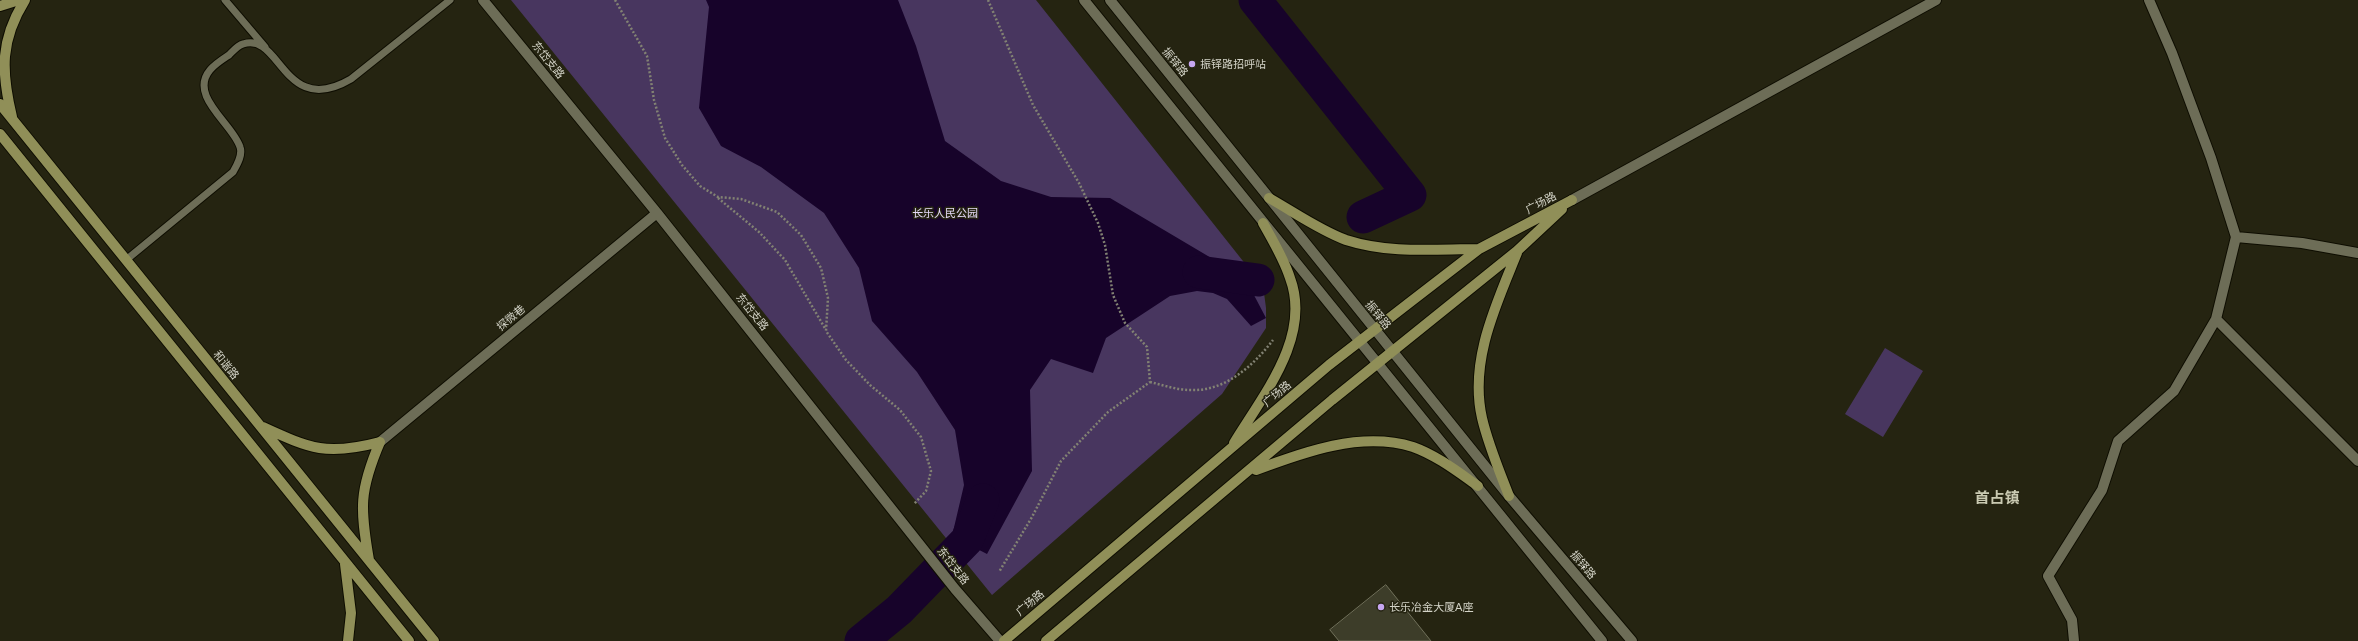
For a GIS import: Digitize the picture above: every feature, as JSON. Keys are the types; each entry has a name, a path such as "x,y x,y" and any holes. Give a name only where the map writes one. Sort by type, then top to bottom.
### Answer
{"main road":[{"path":"0,6 19,0"},
{"path":"13,121 6,88 3,47 6,32 25,0"},
{"name":"和谐路","path":"0,104 434,641"},
{"path":"0,134 409,641"},
{"path":"1268,198 1323,229 1365,245 1402,249 1480,249"},
{"name":"广场路","path":"1004,641 1375,330 1480,249 1572,200"},
{"name":"广场路","path":"1046,641 1379,362 1517,251 1572,200"},
{"path":"1229,451 1283,359 1293,331 1296,313 1291,279 1263,223"},
{"path":"1509,496 1482,417 1479,380 1481,352 1517,251"},
{"path":"260,426 290,440 326,450 355,449 380,442"},
{"path":"369,561 362,498 369,466 380,442"},
{"path":"1248,473 1300,453 1344,444 1378,443 1413,448 1448,465 1478,486"},
{"path":"344,562 351,613 348,641"}],"street":[{"name":"东岱支路","path":"483,0 657,212 955,589 1000,641"},
{"path":"1084,0 1263,223 1379,362 1602,641"},
{"name":"振铎路","path":"1110,0 1509,496 1632,641"},
{"path":"1572,200 1936,0"},
{"path":"2074,641 2072,620 2048,576 2102,490 2118,441 2174,391 2216,319 2236,237 2209,151 2172,53 2149,0"},
{"name":"探微巷","path":"380,442 657,212"},
{"path":"2236,237 2302,244 2358,253"},
{"path":"2216,319 2358,462"}],"lane":[{"path":"226,0 293,79 302,86 311,90 324,91 338,87 351,79 450,0"},
{"path":"126,260 233,172 239,160 241,147 232,131 215,111 207,98 204,85 209,71 242,44 250,42 268,50"}],"path":[{"path":"615,0 647,56 654,100 665,138 682,166 700,186 718,197 759,232 785,260 826,331 846,360 870,385 900,410 921,437 931,471 926,491 914,504"},
{"path":"988,0 1033,105 1079,183 1098,223 1105,245 1113,295 1125,323 1147,347 1150,382"},
{"path":"718,197 741,199 777,212 801,235 821,268 828,298 826,331"},
{"path":"999,572 1032,516 1061,461 1108,412 1150,382 1190,390 1218,385 1236,377 1263,354 1274,340"}],"green space":[{"name":"长乐人民公园","path":"511,0 1036,0 1258,280 1264,293 1266,328 1222,394 992,595"},
{"path":"1885,348 1923,371 1883,437 1845,414"}],"shaded area":[{"path":"706,0 898,0 916,46 945,141 1001,181 1051,197 1110,198 1245,278 1266,318 1251,326 1227,299 1213,293 1197,291 1170,296 1106,338 1093,373 1051,359 1030,390 1032,471 987,554 952,536 964,485 955,430 917,372 872,321 859,268 824,213 761,167 721,146 699,108 709,7"}],"building":[{"name":"长乐冶金大厦A座","path":"1386,585 1431,641 1339,641 1330,630"}],"waterway":[{"path":"1255,0 1410,195 1363,217"},
{"path":"1199,272 1258,280"},
{"path":"861,641 899,610 967,540 983,500"}],"place":[{"name":"振铎路招呼站","path":"1192,64"},
{"name":"长乐冶金大厦A座","path":"1381,607"}],"district":[{"name":"首占镇","path":"1997,498"}]}
